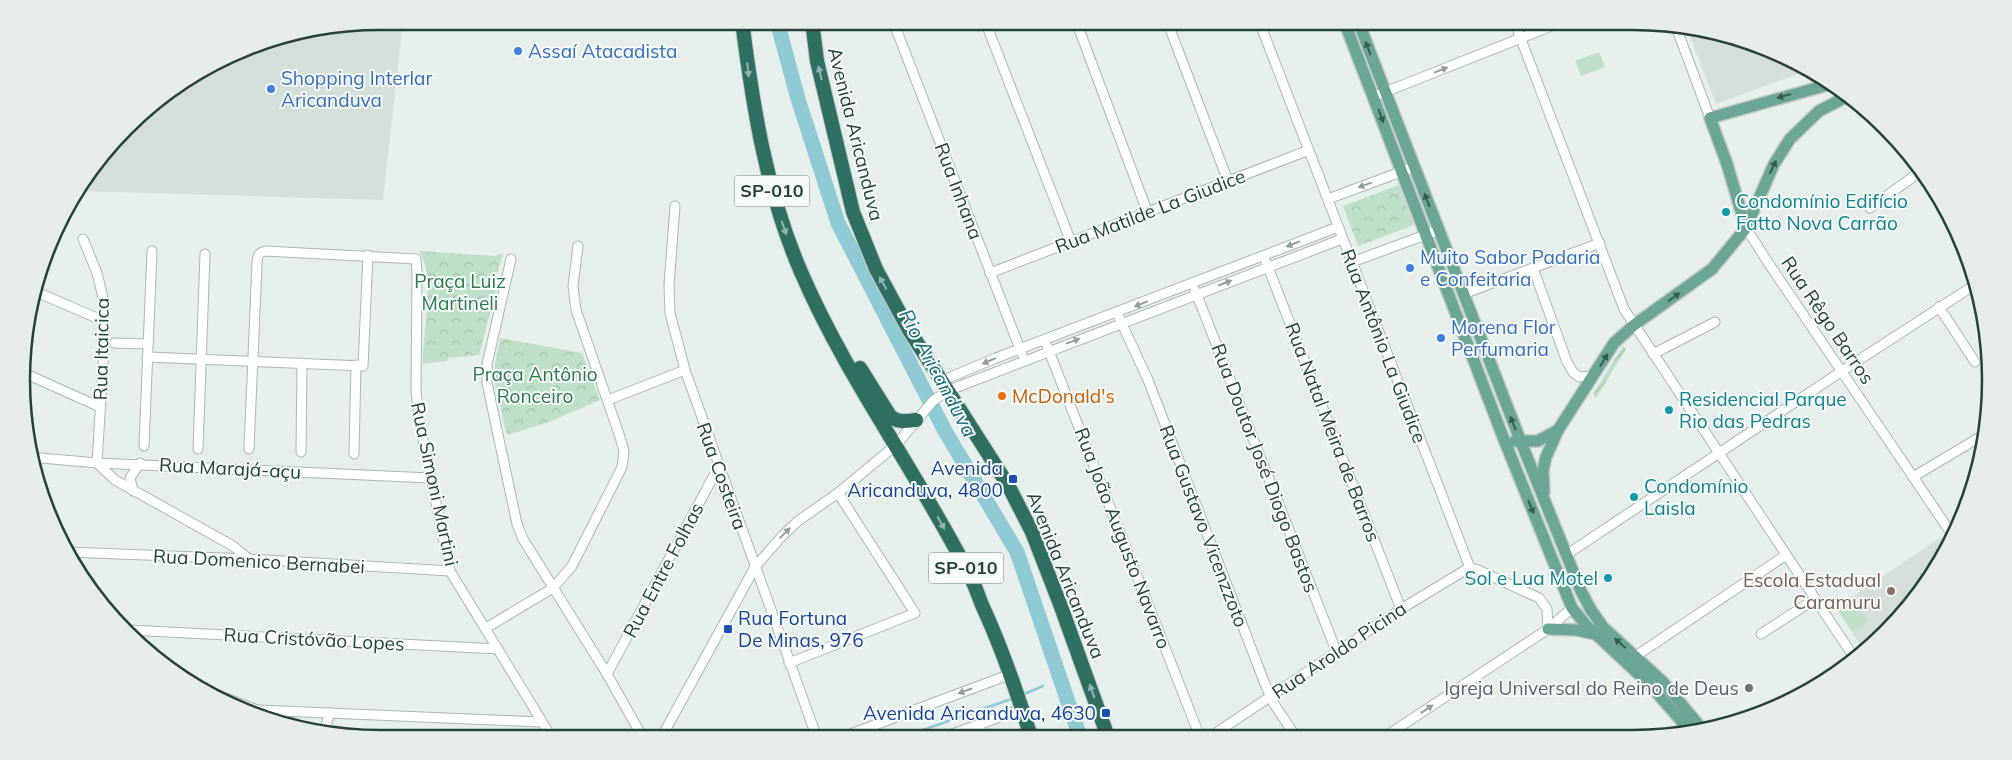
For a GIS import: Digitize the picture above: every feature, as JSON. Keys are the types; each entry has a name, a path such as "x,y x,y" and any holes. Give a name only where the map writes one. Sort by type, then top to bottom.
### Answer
{"highway":[{"name":"SP-010","path":"743,30 752,102 768,177 801,272 839,350 896,445 971,578 1012,676 1028,730"},
{"name":"Avenida Aricanduva","path":"813,30 817,61 853,212 876,269 909,330 1008,485 1032,532 1105,730"},
{"path":"839,350 857,364 890,416 902,422 916,420"}],"main road":[{"path":"1347,30 1503,437 1572,608 1595,634 1631,659 1679,698 1698,723"},
{"path":"1361,30 1544,501 1581,590 1603,627 1686,726"},
{"path":"1710,118 1822,87"},
{"path":"1544,501 1543,470 1546,457 1558,430 1614,343 1634,325 1712,269 1746,228 1774,164 1790,139 1819,111 1841,99"},
{"name":"Rua Rêgo Barros","path":"1710,118 1727,164 1746,228"},
{"path":"1503,437 1521,442 1538,441 1558,430"},
{"path":"1572,608 1581,590"},
{"path":"1548,629 1576,630 1595,634"}],"street":[{"name":"Rua Inhana","path":"896,30 1025,361"},
{"path":"989,30 1071,242"},
{"path":"1079,30 1147,211"},
{"path":"1170,30 1228,181"},
{"name":"Rua Antônio La Giudice","path":"1262,30 1470,568"},
{"path":"1518,30 1624,308 1851,653"},
{"path":"1373,97 1541,30"},
{"name":"Rua Rêgo Barros","path":"1678,33 1710,118"},
{"name":"Rua Matilde La Giudice","path":"990,273 1309,150"},
{"path":"1328,199 1414,167"},
{"path":"1870,208 1915,175"},
{"name":"Rua Costeira","path":"675,206 669,285 670,313 685,370 814,730"},
{"path":"665,730 755,567 798,521 838,493 896,445 944,386 1020,349 1338,227"},
{"name":"Rua Rêgo Barros","path":"1746,228 1948,529"},
{"path":"1352,262 1438,230"},
{"name":"Rua Itaicica","path":"83,239 102,290 104,321 98,463"},
{"path":"944,386 1025,361 1049,350 1342,239"},
{"path":"1463,294 1600,243"},
{"path":"486,628 553,588 572,566 622,467 624,452 576,310 573,286 578,246"},
{"path":"144,446 152,251"},
{"path":"147,357 254,361 356,365 363,366 368,255 265,251 260,252 257,256 254,361 249,450"},
{"path":"198,449 205,254"},
{"name":"Rua Simoni Martini","path":"368,255 414,258 417,263 416,392 430,478 450,571 547,730"},
{"name":"Rua Natal Meira de Barros","path":"1263,256 1401,609"},
{"path":"511,260 487,364 487,383 518,524 523,539 607,674 638,730"},
{"path":"1533,268 1570,367 1579,377 1594,376"},
{"name":"Rua Doutor José Diogo Bastos","path":"1192,283 1337,653"},
{"path":"1566,555 1970,288"},
{"path":"41,294 104,321"},
{"path":"1939,307 1975,362"},
{"name":"Rua Gustavo Vicenzzoto","path":"1117,313 1148,380 1271,696 1292,730"},
{"path":"1653,354 1715,322"},
{"name":"Rua João Augusto Navarro","path":"1045,340 1197,730"},
{"path":"114,343 148,344"},
{"path":"300,452 302,363"},
{"path":"354,454 356,365"},
{"path":"608,400 685,370"},
{"path":"30,376 100,408"},
{"path":"1913,477 1977,439"},
{"name":"Rua Marajá-açu","path":"39,458 98,463 140,463 430,478"},
{"path":"98,463 115,480 240,550 249,559"},
{"path":"133,491 130,478 140,463"},
{"name":"Rua Entre Folhas","path":"607,674 719,466"},
{"path":"789,662 914,614 914,609 838,493"},
{"path":"209,558 220,550 221,540"},
{"name":"Rua Domenico Bernabei","path":"76,552 249,559 450,571"},
{"path":"1631,659 1786,555"},
{"path":"1470,568 1539,598 1548,609 1548,629"},
{"name":"Rua Aroldo Picina","path":"1220,730 1401,609 1462,570 1470,568"},
{"path":"1760,634 1815,599"},
{"path":"1395,730 1548,629 1572,608"},
{"name":"Rua Cristóvão Lopes","path":"136,630 498,649"},
{"path":"862,730 1012,676"},
{"path":"966,730 1022,707"},
{"path":"265,710 542,722"},
{"path":"326,726 330,713"},
{"path":"979,726 980,730"}],"shaded area":[{"path":"402,30 383,200 86,191 117,149 149,117 186,89 225,66 267,49 312,37 357,31"},
{"path":"1689,35 1745,49 1800,73 1716,104"},
{"name":"Escola Estadual Caramuru","path":"1941,537 1943,540 1910,593 1895,611 1860,645 1836,608"}],"green space":[{"path":"1599,52 1605,67 1581,76 1575,61"},
{"path":"1399,185 1414,225 1358,246 1343,206"},
{"name":"Praça Luiz Martineli","path":"419,251 495,256 503,253 494,285 497,287 479,355 448,358 447,361 423,364 427,274"},
{"name":"Praça Antônio Ronceiro","path":"500,338 582,353 600,400 549,422 507,435 494,379"},
{"path":"1623,346 1626,349 1596,398 1593,394"},
{"path":"1853,598 1868,622 1853,632 1837,609"}],"waterway":[{"name":"Rio Aricanduva","path":"779,30 798,99 838,223 945,431 1017,552 1078,730"},
{"path":"1022,695 1043,686"},
{"path":"923,730 1014,698"}],"place":[{"name":"Assaí Atacadista","path":"518,51"},
{"name":"Shopping Interlar Aricanduva","path":"271,89"},
{"name":"Condomínio Edifício Fatto Nova Carrão","path":"1726,212"},
{"name":"Muito Sabor Padaria e Confeitaria","path":"1410,268"},
{"name":"Morena Flor Perfumaria","path":"1441,338"},
{"name":"McDonald's","path":"1002,396"},
{"name":"Residencial Parque Rio das Pedras","path":"1669,410"},
{"name":"Avenida Aricanduva, 4800","path":"1013,479"},
{"name":"Condomínio Laisla","path":"1634,497"},
{"name":"Sol e Lua Motel","path":"1608,578"},
{"name":"Escola Estadual Caramuru","path":"1891,591"},
{"name":"Rua Fortuna De Minas, 976","path":"728,629"},
{"name":"Igreja Universal do Reino de Deus","path":"1749,688"},
{"name":"Avenida Aricanduva, 4630","path":"1106,713"}]}
